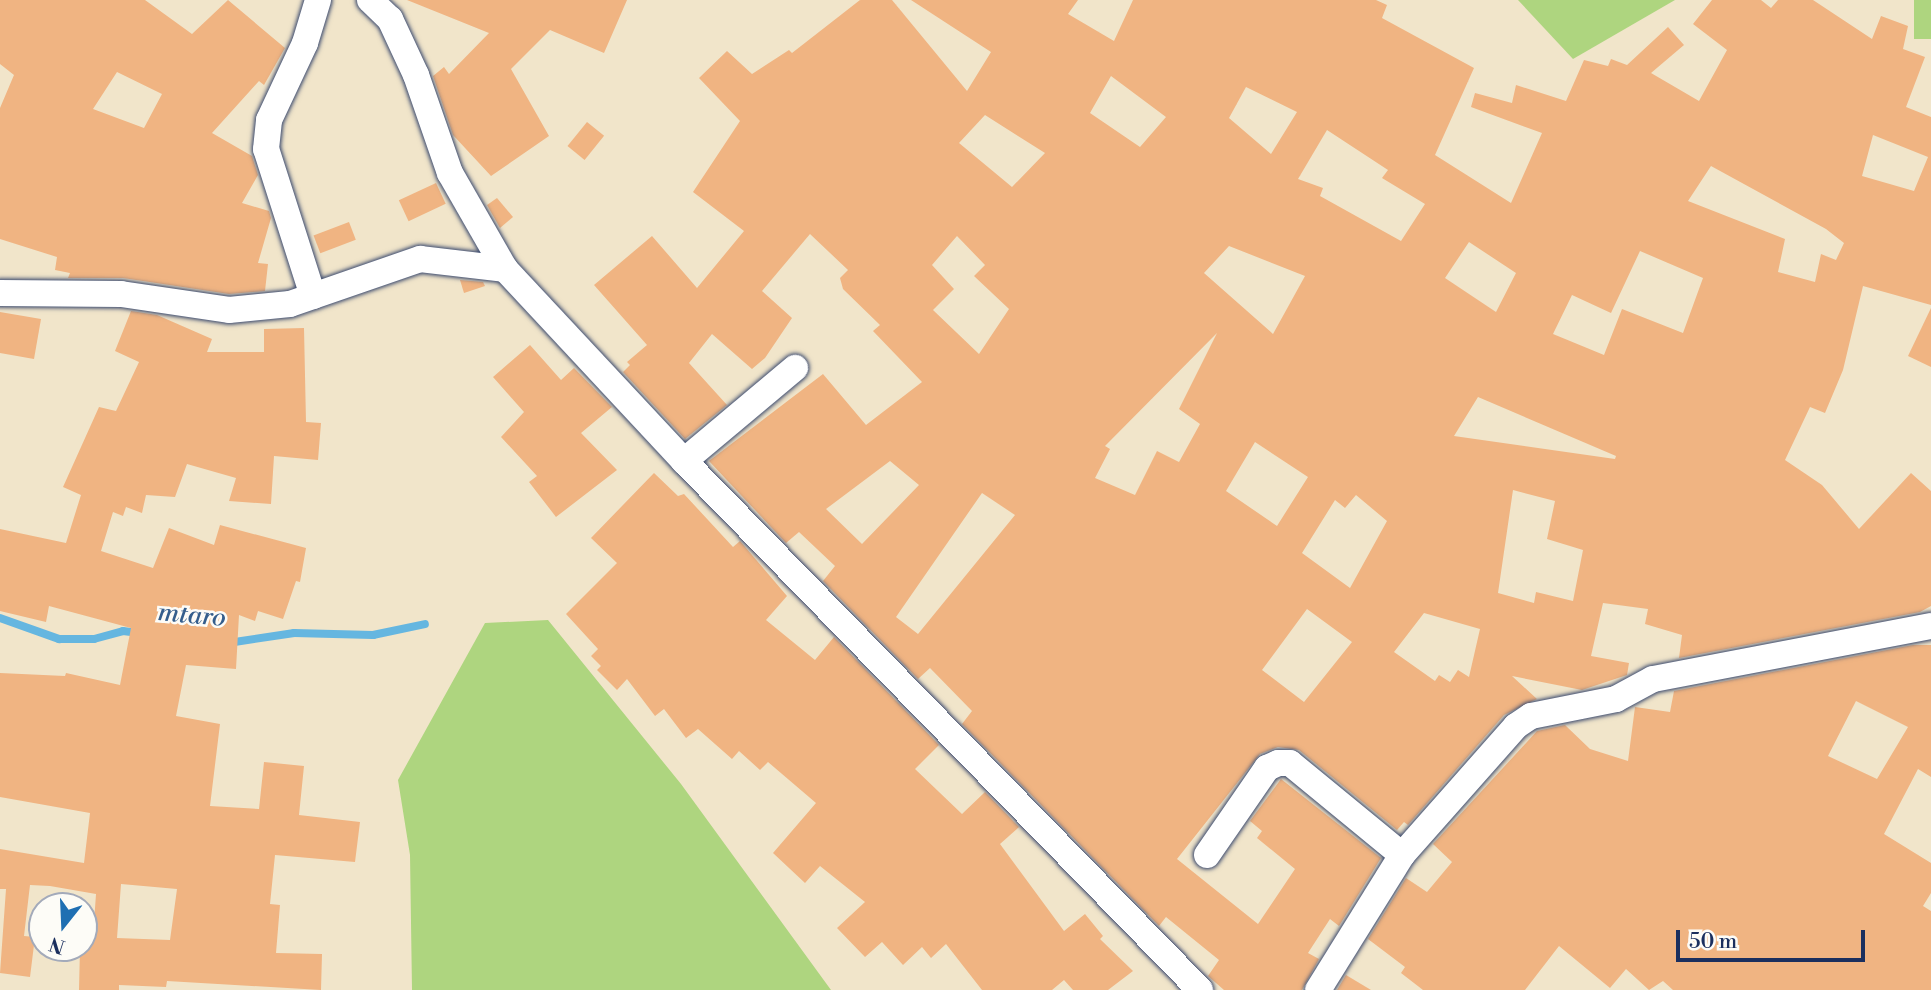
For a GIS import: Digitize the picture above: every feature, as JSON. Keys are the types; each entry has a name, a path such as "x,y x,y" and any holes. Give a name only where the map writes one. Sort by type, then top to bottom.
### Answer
{"street":[{"path":"313,296 266,149 269,120 305,43 317,0"},
{"path":"370,0 390,19 416,75 450,173 505,269 684,461 1199,990"},
{"path":"0,293 121,293 229,310 290,304 420,259 505,269"},
{"path":"684,461 795,368"},
{"path":"1318,990 1402,855 1516,726 1531,716 1616,699 1653,679 1931,626"},
{"path":"1207,855 1267,768 1278,763 1290,763 1402,855"}],"green space":[{"path":"1518,0 1675,0 1573,59"},
{"path":"1914,0 1931,0 1931,39 1914,39"},
{"path":"548,620 681,784 831,990 412,990 410,855 398,780 485,623"}],"building":[{"path":"0,0 145,0 192,34 228,0 285,48 264,85 259,81 212,133 252,156 258,175 242,203 269,211 271,218 258,263 268,264 265,291 229,294 123,278 68,278 70,273 55,270 57,257 0,239 0,108 14,75 0,64","holes":["117,72 162,94 144,128 93,109"]},
{"path":"407,0 627,0 604,53 550,30 511,69 549,136 491,176 453,135 433,76 444,67 449,74 489,33"},
{"path":"860,0 892,0 967,91 991,52 911,0 1078,0 1068,14 1114,41 1133,0 1376,0 1387,5 1382,18 1474,68 1435,155 1511,203 1542,133 1471,107 1475,93 1512,103 1516,85 1566,101 1584,60 1608,66 1611,59 1627,65 1668,27 1684,45 1651,73 1699,101 1727,50 1693,24 1712,0 1761,0 1771,8 1778,0 1813,0 1872,39 1881,16 1908,26 1903,49 1925,57 1906,107 1931,117 1931,305 1863,286 1843,370 1825,413 1810,407 1785,460 1822,485 1859,529 1911,473 1931,491 1931,606 1920,612 1679,658 1682,635 1645,624 1648,609 1603,603 1591,656 1629,663 1627,675 1582,690 1512,676 1537,699 1504,715 1408,825 1404,822 1397,830 1299,750 1278,747 1260,754 1177,859 1258,924 1295,869 1257,838 1262,831 1250,821 1281,779 1381,858 1339,926 1330,919 1308,953 1319,959 1302,990 1224,990 1208,976 1219,960 1166,917 1159,926 962,724 972,711 930,668 918,679 823,581 835,566 799,532 786,543 709,461 823,374 866,425 922,382 873,331 880,325 843,289 840,278 848,270 810,234 762,291 792,318 765,358 752,369 712,334 689,363 727,405 685,439 623,372 630,365 627,362 647,345 594,285 652,236 697,288 744,231 693,192 740,121 699,78 727,51 752,74 789,50 792,53","holes":["1111,76 1166,117 1140,147 1090,113","1246,87 1297,112 1271,154 1229,118","985,115 1045,153 1012,187 959,143","1327,130 1388,170 1382,178 1425,204 1401,241 1320,196 1323,188 1298,179","1873,135 1928,157 1914,191 1862,176","1711,166 1826,229 1844,243 1836,260 1821,254 1815,282 1778,272 1785,239 1688,201","957,236 985,265 974,276 1009,309 979,354 933,310 954,289 932,265","1469,242 1516,273 1496,312 1445,278","1229,246 1305,276 1273,334 1204,273","1640,251 1703,278 1683,333 1622,309 1604,355 1553,334 1572,295 1611,313","1217,333 1179,409 1200,424 1179,462 1157,451 1135,495 1095,478 1110,449 1105,446","1478,397 1616,456 1615,459 1454,436","1255,442 1308,477 1277,526 1226,491","890,461 919,485 862,544 826,509","1513,490 1555,501 1547,539 1583,550 1573,601 1536,592 1534,603 1498,593","982,493 1015,515 918,634 896,617","1356,495 1387,521 1350,588 1302,553 1335,500 1345,508","1307,609 1352,642 1304,702 1262,670","1424,613 1480,629 1469,677 1458,670 1450,682 1439,675 1435,681 1394,652"]},
{"path":"587,122 604,136 585,160 567,146"},
{"path":"436,183 446,204 409,221 399,200"},
{"path":"497,198 513,217 500,228 487,205"},
{"path":"349,222 356,240 320,253 314,236"},
{"path":"460,280 483,282 485,286 464,293"},
{"path":"1931,308 1931,367 1908,356"},
{"path":"131,311 157,315 212,339 207,352 264,352 264,329 304,328 306,422 321,423 318,460 274,456 271,504 229,501 236,478 187,464 175,497 146,495 142,513 126,507 123,516 113,512 101,551 153,568 169,528 214,545 220,525 306,548 300,582 296,581 283,619 258,611 255,621 239,615 236,669 186,665 176,716 220,724 210,806 259,809 264,762 304,766 299,815 360,822 355,862 275,855 270,904 280,905 276,953 322,954 321,990 167,981 166,987 119,985 119,990 79,990 80,962 98,962 98,892 50,886 30,885 28,892 24,936 28,936 28,962 32,962 30,977 0,973 6,889 0,889 0,849 84,863 90,813 0,797 0,673 65,676 66,673 120,685 131,628 49,606 46,622 0,611 0,529 66,543 81,495 63,487 99,407 116,411 139,362 115,351","holes":["121,884 177,889 170,940 117,938"]},
{"path":"0,312 41,319 34,359 0,353"},
{"path":"530,345 561,380 574,368 612,407 581,433 617,470 556,517 529,482 537,476 501,437 524,412 493,377"},
{"path":"654,473 678,496 684,494 733,547 740,541 787,596 766,620 815,660 834,637 939,745 915,769 962,814 985,792 1019,827 1000,844 1064,931 1085,914 1103,936 1100,939 1133,971 1108,990 1073,990 1064,980 1052,990 982,990 946,944 931,958 922,947 903,965 882,942 865,957 837,928 865,902 820,866 805,883 773,853 816,803 768,762 760,770 739,751 732,759 698,729 686,738 664,709 655,716 627,679 617,690 597,670 601,666 591,656 598,649 566,614 617,563 591,538"},
{"path":"1913,645 1931,645 1931,777 1918,769 1884,834 1931,863 1931,893 1923,906 1931,911 1931,990 1673,990 1663,981 1649,990 1626,969 1610,988 1559,946 1525,990 1423,990 1401,973 1405,967 1368,939 1406,878 1427,892 1452,862 1433,844 1537,731 1565,725 1590,749 1628,761 1635,707 1670,712 1674,691","holes":["1856,701 1908,727 1877,779 1828,756"]},
{"path":"1346,975 1371,990 1337,990"}],"waterway":[{"name":"mtaro","path":"0,618 59,639 94,639 123,631 139,633"},
{"name":"mtaro","path":"228,643 294,633 373,635 425,624"}]}
